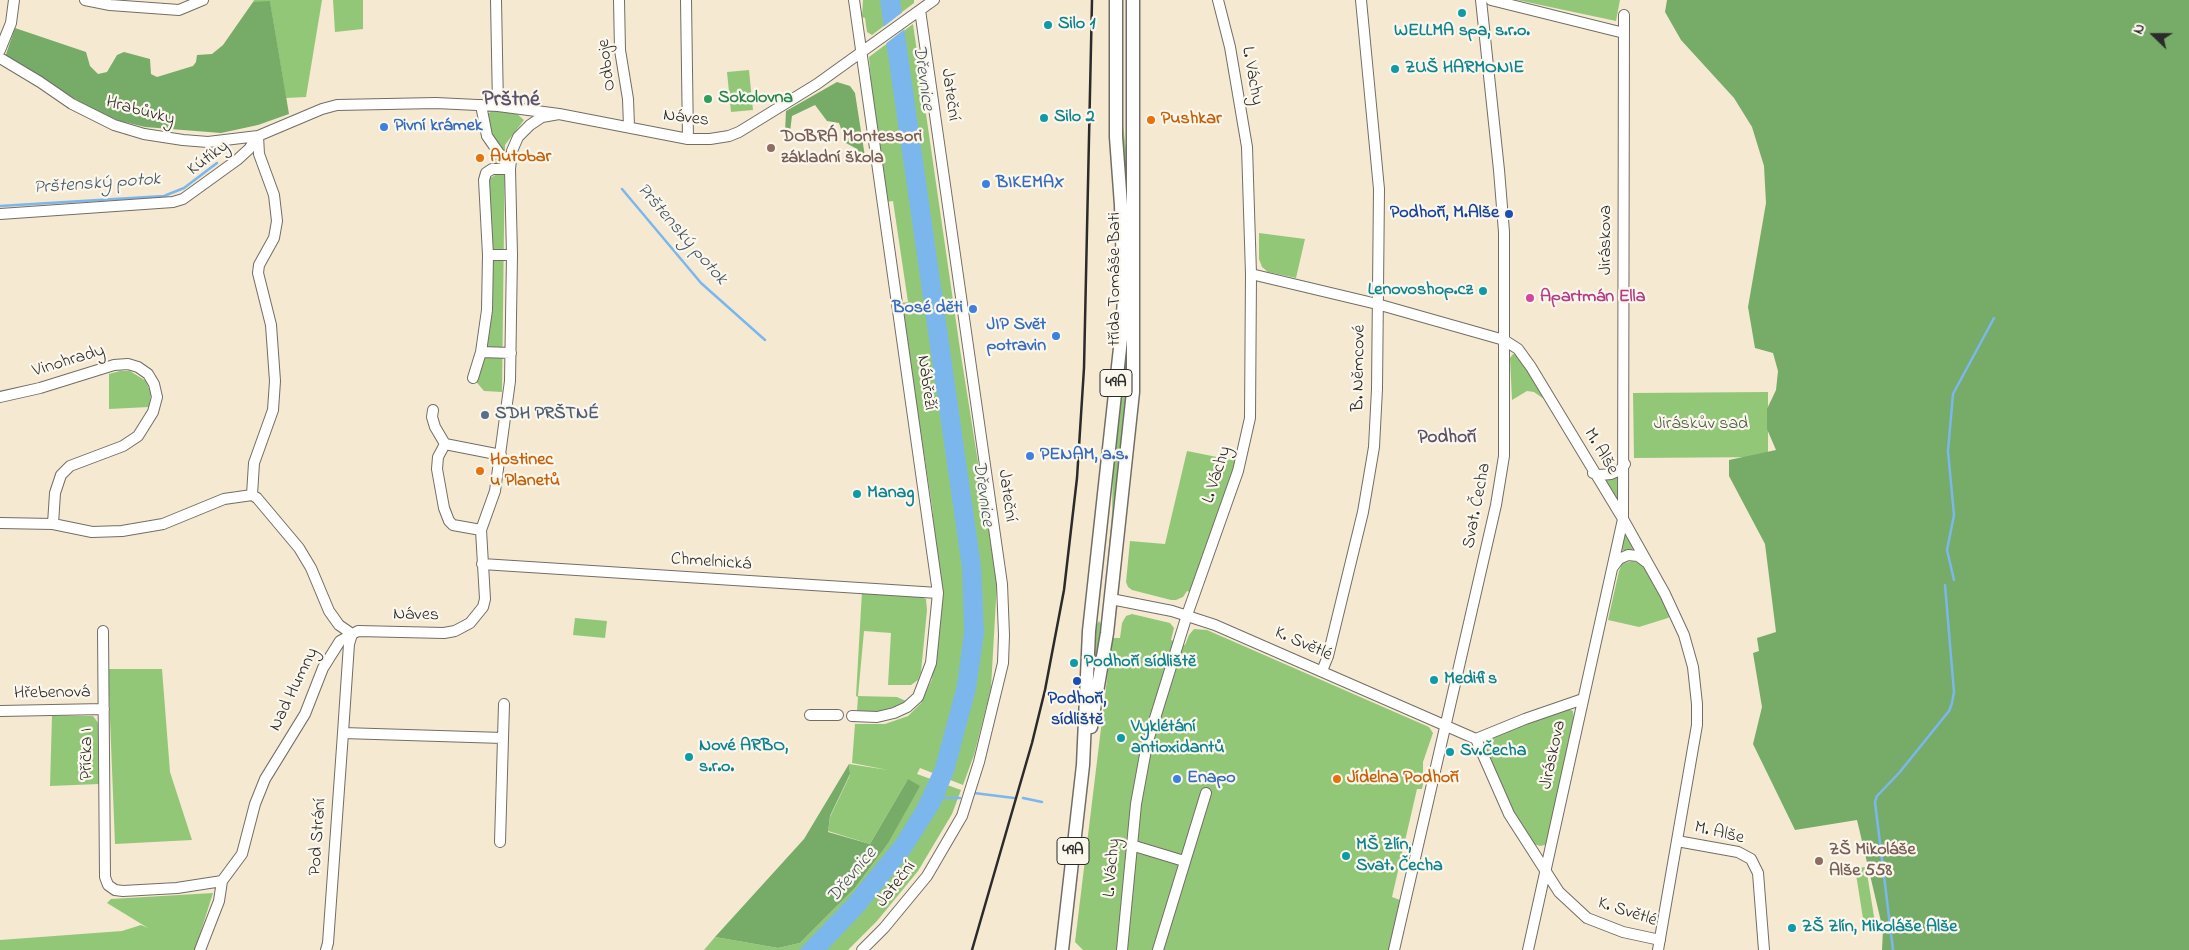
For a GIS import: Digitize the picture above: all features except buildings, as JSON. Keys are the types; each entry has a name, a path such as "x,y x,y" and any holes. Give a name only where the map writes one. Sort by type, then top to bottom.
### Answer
{"main road":[{"name":"třída Tomáše Bati","path":"1062,944 1083,765 1092,597 1124,300 1121,205 1116,137 1116,0"},
{"name":"třída Tomáše Bati","path":"1083,765 1098,693 1111,599 1133,392 1134,0"},
{"path":"1092,597 1111,599"}],"street":[{"path":"0,50 11,23 14,0"},
{"path":"85,0 179,10 204,0"},
{"path":"496,0 498,106"},
{"name":"Odboje","path":"619,0 620,50 628,99 628,126"},
{"path":"686,0 688,139"},
{"name":"Nábřeží","path":"852,716 877,717 894,714 907,708 918,696 931,663 938,594 854,0"},
{"name":"L. Váchy","path":"1122,950 1131,845 1138,790 1147,744 1187,615 1238,471 1245,444 1251,399 1246,147 1230,47 1218,0"},
{"name":"B. Němcové","path":"1322,671 1328,656 1370,480 1374,447 1377,389 1379,188 1361,0"},
{"name":"Svat. Čecha","path":"1394,950 1501,481 1504,456 1504,232 1481,0"},
{"path":"1490,0 1624,33"},
{"name":"Náves","path":"337,105 436,103 498,106 559,114 688,139 717,139 739,132 817,84 925,6"},
{"name":"Jateční","path":"862,950 884,928 927,876 962,816 979,762 1003,663 1002,584 925,6"},
{"name":"Jiráskova","path":"1528,950 1623,520 1624,15"},
{"name":"Hrabůvky","path":"0,58 72,104 114,126 144,134 208,142 258,136"},
{"name":"Kútíky","path":"0,214 173,202 183,199 237,160 249,149 258,136 322,109 337,105"},
{"path":"481,105 487,136 510,168"},
{"name":"Náves","path":"352,634 358,631 444,633 462,628 476,618 483,607 485,599 481,530 495,491 510,381 512,255 510,168 512,151 518,137 530,125 542,117 559,114"},
{"path":"252,495 254,463 273,410 275,381 271,325 258,273 259,265 274,238 277,221 274,195 259,154 258,136"},
{"path":"473,378 481,352 487,310 488,255 484,180 486,173 492,169 510,168"},
{"path":"488,255 512,255"},
{"name":"M. Alše","path":"1250,274 1377,304 1504,340 1514,345 1523,354 1649,564 1674,610 1684,635 1693,667 1696,691 1696,725 1659,945"},
{"path":"481,352 511,353"},
{"name":"Vinohrady","path":"0,397 23,393 121,364 138,367 148,374 154,384 157,397 153,412 138,436 123,446 70,466 61,475 56,493 53,524"},
{"path":"433,410 432,417 435,427 445,444 501,455"},
{"path":"445,444 438,457 436,469 444,508 449,521 453,525 481,530"},
{"path":"1593,473 1600,475 1611,474 1620,470 1624,464"},
{"path":"0,523 53,524 92,532 148,527 176,520 224,499 252,495 257,498 299,548 311,568 329,611 339,625 352,634"},
{"path":"1612,568 1619,560 1628,555 1641,558 1649,564"},
{"name":"Chmelnická","path":"482,564 938,594"},
{"name":"K. Světlé","path":"1111,599 1187,615 1215,625 1476,739 1509,814 1559,892 1587,918 1659,945"},
{"name":"Příčka I","path":"103,631 105,877 108,885 115,890 123,892 177,888 222,881"},
{"name":"Pod Strání","path":"327,947 349,644 352,634"},
{"name":"Nad Humny","path":"200,950 219,901 222,881 242,854 260,791 270,770 304,714 323,668 335,646 352,634"},
{"path":"1476,739 1525,719 1583,699"},
{"path":"500,842 504,704"},
{"name":"Hřebenová","path":"0,711 104,709"},
{"path":"810,714 838,715"},
{"path":"342,733 503,738"},
{"path":"1158,950 1206,793"},
{"name":"M. Alše","path":"1677,841 1738,852 1751,859 1758,873 1764,950"},
{"path":"1131,845 1184,861"}],"green space":[{"path":"254,0 322,0 306,97 286,98 270,2 253,2"},
{"path":"333,0 363,0 363,29 335,32"},
{"path":"863,0 914,0 914,3 872,35 867,32 865,18 862,17"},
{"path":"1121,0 1123,0 1123,126 1128,164 1127,195 1121,130"},
{"path":"1517,0 1620,0 1616,21"},
{"path":"1667,0 2189,0 2189,950 1882,950 1883,930 1857,820 1795,830 1753,744 1762,707 1753,653 1759,651 1757,638 1776,632 1765,544 1729,476 1729,460 1776,450 1767,429 1767,409 1776,390 1778,371 1773,353 1755,348 1748,307 1766,203 1764,166 1752,127 1734,98 1681,40 1665,12"},
{"path":"270,1 289,114 258,125 221,133 145,127 120,121 97,112 5,57 15,28 86,52 90,66 98,74 107,72 117,55 124,52 150,59 151,74 157,77 193,66 197,55 212,54 223,45 253,2"},
{"path":"913,24 960,349 997,582 991,688 974,755 963,785 920,768 917,774 961,790 952,814 918,871 877,921 848,950 704,950 715,937 778,948 800,943 855,888 887,845 908,779 870,844 828,831 830,817 850,775 849,764 888,770 852,763 855,724 885,724 908,716 921,703 932,679 940,587 932,506 901,303 908,302 893,201 886,202 868,81 871,81 869,57"},
{"path":"749,70 753,110 731,112 727,72"},
{"path":"837,82 850,86 855,93 866,163 857,149 846,143 839,123 827,121 815,105 792,116 790,132 785,132 786,111"},
{"path":"493,110 516,113 524,120 505,145 502,392 484,391 473,378 487,310 484,182 497,174 492,134 487,121 488,114"},
{"path":"1259,233 1305,239 1296,278 1268,272 1262,267 1259,259"},
{"path":"1129,322 1127,391 1106,580 1112,513 1113,466"},
{"path":"1513,354 1518,355 1545,397 1544,399 1534,392 1527,391 1512,400 1510,358"},
{"path":"130,371 146,381 151,394 149,407 109,409 109,374"},
{"name":"Jiráskův sad","path":"1768,392 1768,457 1634,458 1633,393"},
{"path":"1187,451 1237,461 1190,592 1187,591 1183,597 1171,600 1132,590 1128,587 1126,582 1130,541 1165,544"},
{"path":"1620,477 1619,504 1603,480"},
{"path":"1626,536 1633,548 1632,550 1622,550 1624,537"},
{"path":"1632,561 1639,563 1646,570 1670,616 1668,618 1639,627 1608,620 1619,571 1622,564"},
{"path":"862,591 915,595 926,599 927,610 921,672 918,680 911,685 888,685 891,633 864,631 858,696 897,697 906,701 876,712 857,711 858,697 856,696"},
{"path":"1132,614 1170,623 1174,628 1171,640 1185,645 1194,629 1207,630 1429,727 1433,733 1423,762 1422,789 1417,789 1392,897 1400,900 1389,950 1083,950 1075,942 1112,638 1120,638 1122,623 1126,616"},
{"path":"575,618 607,621 605,638 573,635"},
{"path":"1099,621 1102,626 1091,696 1095,627"},
{"path":"108,669 162,669 170,772 192,840 115,844"},
{"path":"1568,709 1573,711 1574,720 1549,839 1545,845 1540,846 1534,844 1514,816 1483,743 1488,737"},
{"path":"52,716 93,716 99,724 99,784 50,786"},
{"path":"849,764 850,774 830,816 828,832 870,844 908,779 920,786 887,845 855,888 800,943 778,948 715,937 804,839"},
{"path":"1866,867 1876,929 1865,931 1855,868"},
{"path":"213,893 195,950 0,950 0,940 122,931 141,925 148,928 107,903 111,899"}],"water":[{"path":"880,0 900,0 981,566 984,633 976,689 954,772 940,806 911,852 863,912 827,950 799,950 848,899 896,840 918,804 935,767 957,685 964,632 962,568"}],"pier":[{"path":"904,11 906,28 884,45 882,28"}],"waterway":[{"name":"Prštenský potok","path":"0,206 164,196 184,188 217,163"},
{"name":"Prštenský potok","path":"622,189 701,283 765,340"},
{"path":"1954,580 1947,550 1954,515 1948,451 1953,394 1994,318"},
{"path":"1893,950 1875,802 1877,796 1899,773 1949,711 1952,703 1954,692 1945,585"},
{"path":"974,793 1014,798"},
{"path":"941,798 960,798"},
{"path":"1023,798 1042,802"}],"railway":[{"path":"972,950 1032,743 1045,690 1064,590 1077,478 1084,368 1092,0"}],"place":[{"name":"WELLMA spa, s.r.o.","path":"1462,13"},
{"name":"Silo 1","path":"1048,25"},
{"name":"ZUŠ HARMONIE","path":"1395,69"},
{"name":"Sokolovna","path":"708,99"},
{"name":"Silo 2","path":"1044,118"},
{"name":"Pushkar","path":"1151,120"},
{"name":"Pivní krámek","path":"384,127"},
{"name":"DOBRÁ Montessori základní škola","path":"771,148"},
{"name":"Autobar","path":"480,158"},
{"name":"BIKEMAX","path":"986,184"},
{"name":"Podhoří, M.Alše","path":"1509,214"},
{"name":"Lenovoshop.cz","path":"1483,291"},
{"name":"Apartmán Ella","path":"1530,298"},
{"name":"Bosé děti","path":"973,309"},
{"name":"JIP Svět potravin","path":"1056,336"},
{"name":"SDH PRŠTNÉ","path":"485,415"},
{"name":"PENAM, a.s.","path":"1030,456"},
{"name":"Hostinec u Planetů","path":"480,471"},
{"name":"Manag","path":"857,494"},
{"name":"Podhoří sídliště","path":"1074,663"},
{"name":"Medifis","path":"1434,680"},
{"name":"Podhoří, sídliště","path":"1077,681"},
{"name":"Vyklétání antioxidantů","path":"1121,738"},
{"name":"Sv.Čecha","path":"1450,752"},
{"name":"Nové ARBO, s.r.o.","path":"689,757"},
{"name":"Enapo","path":"1177,779"},
{"name":"Jídelna Podhoří","path":"1337,779"},
{"name":"MŠ Zlín, Svat. Čecha","path":"1346,856"},
{"name":"ZŠ Mikoláše Alše 558","path":"1819,861"},
{"name":"ZŠ Zlín, Mikoláše Alše","path":"1792,928"}],"district":[{"name":"Prštné","path":"511,101"},
{"name":"Podhoří","path":"1447,439"}],"water label":[{"name":"Dřevnice","path":"922,78"},
{"name":"Dřevnice","path":"982,494"},
{"name":"Dřevnice","path":"853,876"}]}
